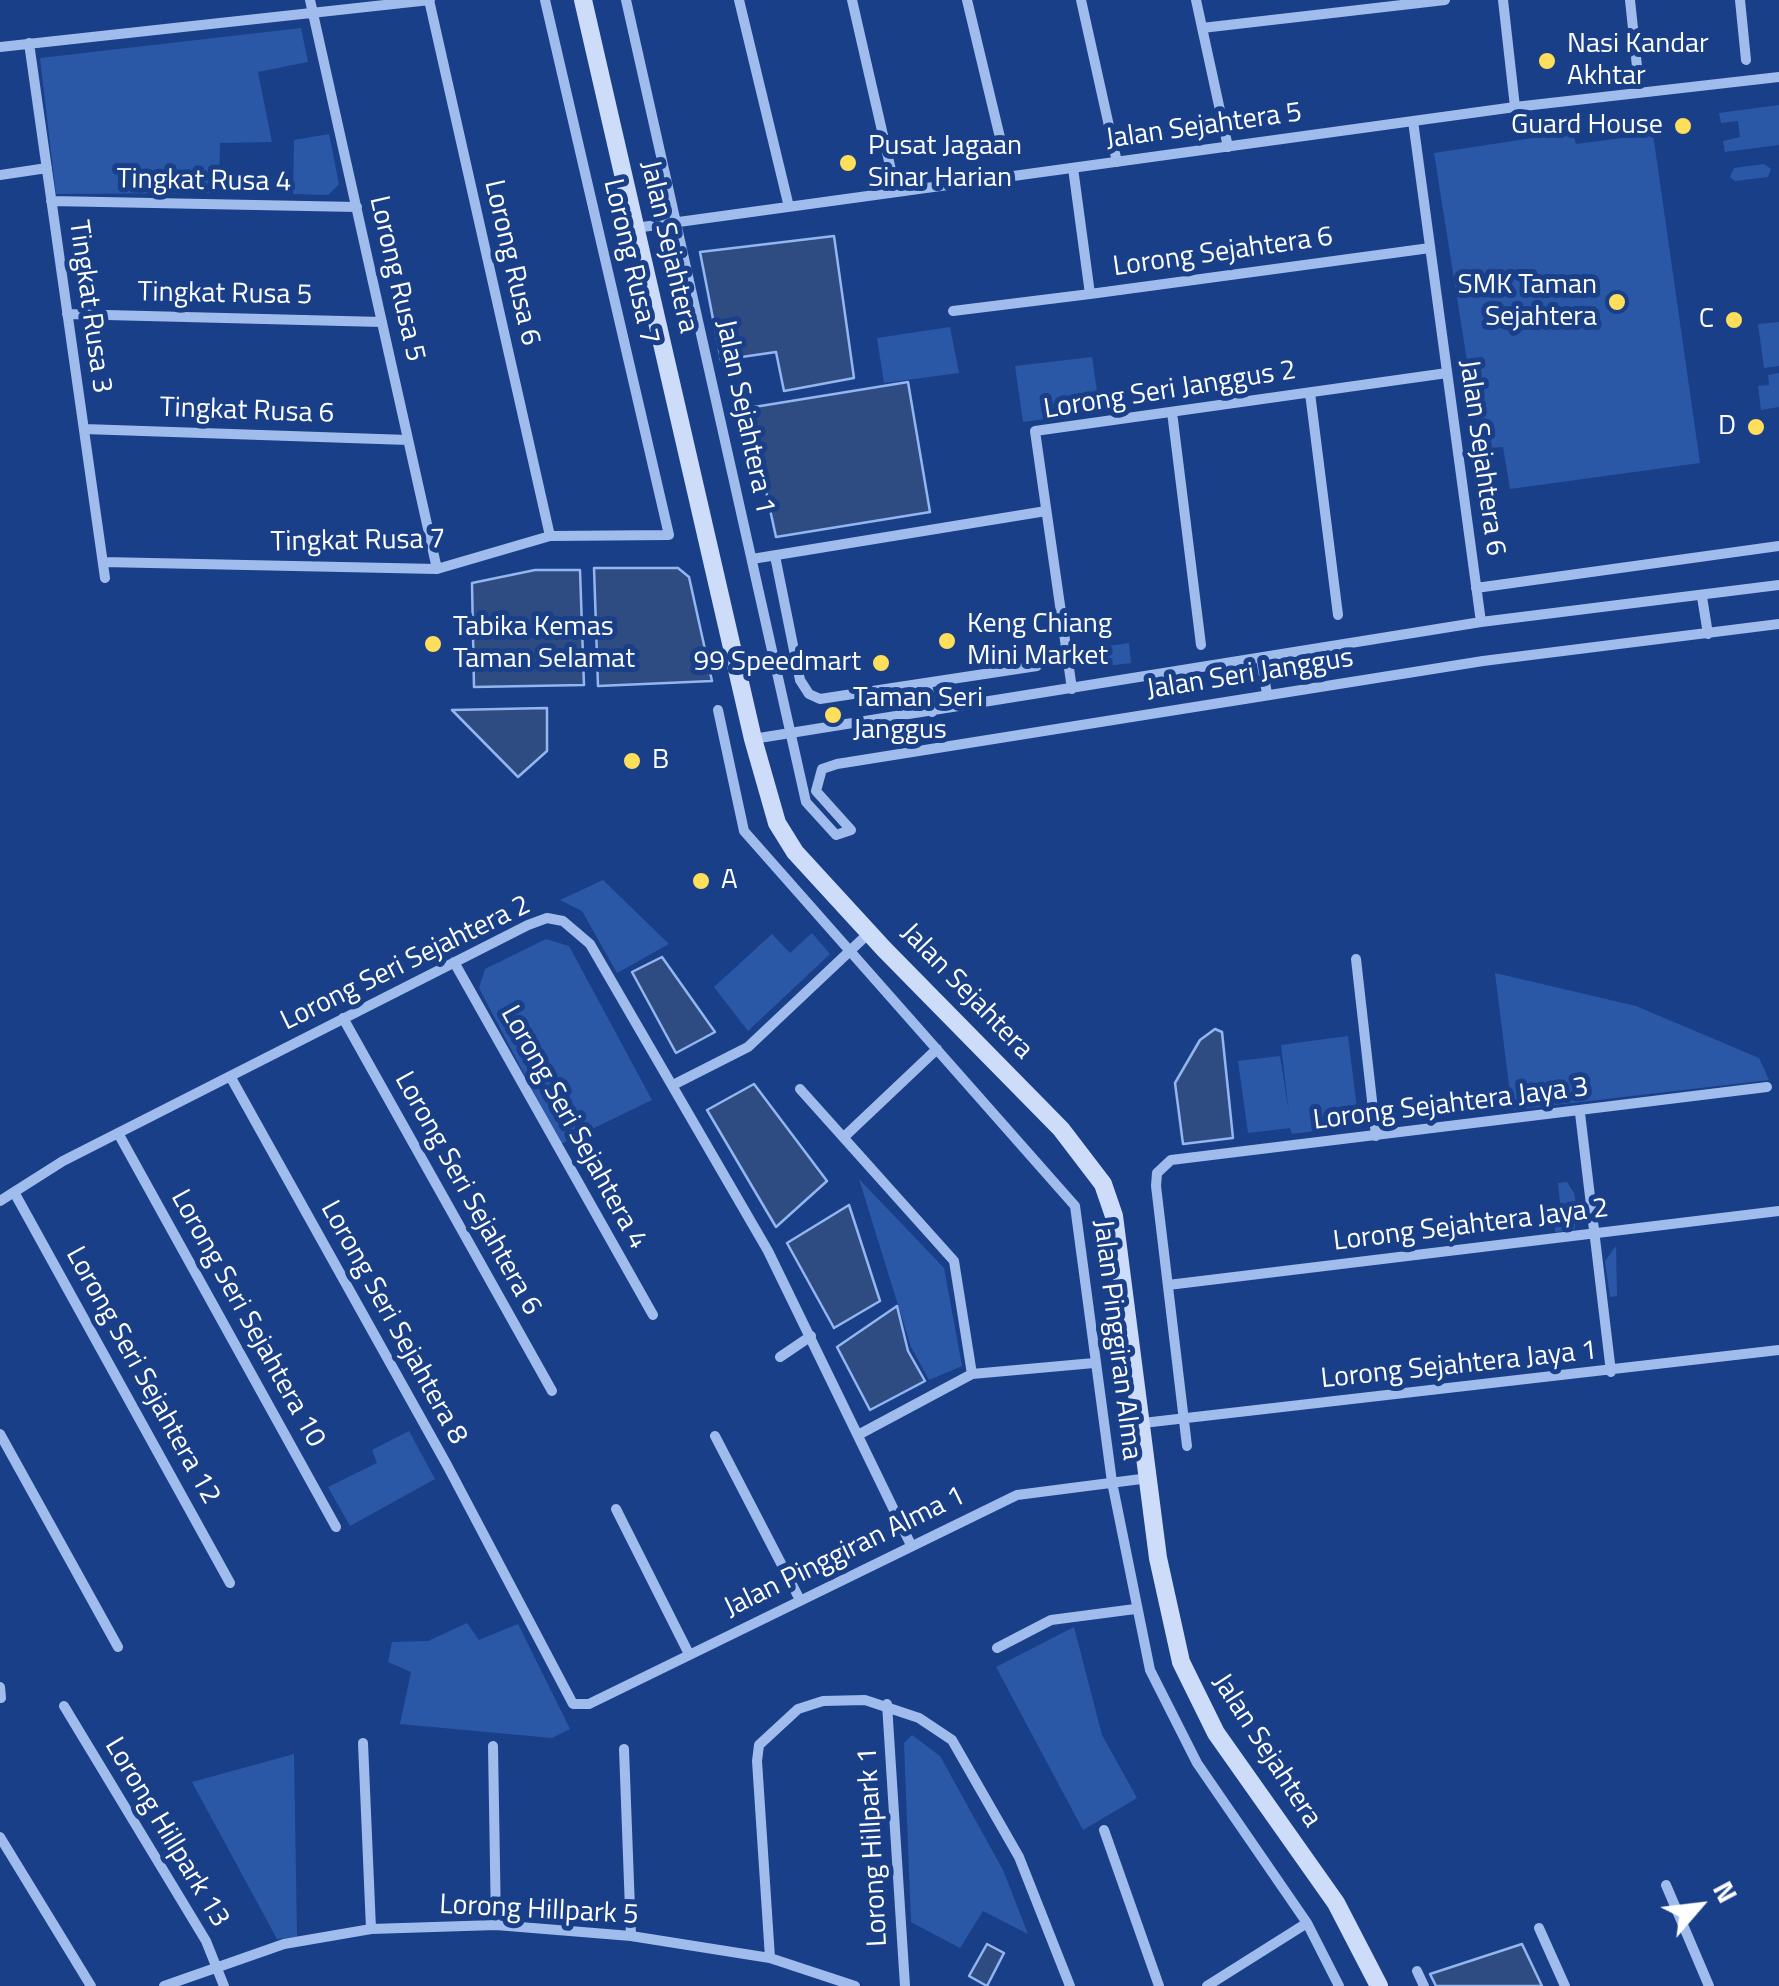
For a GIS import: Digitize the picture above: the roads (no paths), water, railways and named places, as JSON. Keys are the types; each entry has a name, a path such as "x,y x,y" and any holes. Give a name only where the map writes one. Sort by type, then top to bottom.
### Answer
{"main road":[{"name":"Jalan Sejahtera","path":"583,0 753,739 777,823 796,852 870,932 1061,1129 1102,1184 1114,1216 1165,1597 1196,1697 1253,1788 1336,1903 1379,1986"}],"street":[{"name":"Lorong Rusa 5","path":"310,0 437,569"},
{"path":"0,47 429,0"},
{"name":"Lorong Rusa 6","path":"429,0 550,536"},
{"name":"Lorong Rusa 7","path":"546,0 670,535"},
{"name":"Jalan Sejahtera 1","path":"626,0 679,222 806,802 836,835"},
{"path":"739,0 789,207"},
{"path":"852,0 891,170"},
{"path":"968,0 1003,150"},
{"path":"1081,0 1117,162"},
{"path":"1196,0 1228,146"},
{"path":"1202,28 1445,0"},
{"path":"1503,0 1515,107"},
{"path":"1630,0 1638,76"},
{"path":"1740,0 1746,60"},
{"name":"Tingkat Rusa 3","path":"29,43 105,578"},
{"name":"Jalan Sejahtera 5","path":"635,228 1515,107 1779,77"},
{"name":"Jalan Sejahtera 6","path":"1412,121 1481,622"},
{"path":"0,175 46,168"},
{"name":"Lorong Sejahtera 6","path":"1073,168 1090,294 1430,248"},
{"name":"Tingkat Rusa 4","path":"51,201 356,207"},
{"path":"953,311 1090,294"},
{"name":"Tingkat Rusa 5","path":"68,314 382,322"},
{"name":"Lorong Seri Janggus 2","path":"1072,689 1034,432 1447,374"},
{"path":"1310,393 1338,615"},
{"path":"1172,412 1201,644"},
{"name":"Tingkat Rusa 6","path":"84,429 408,440"},
{"path":"752,559 1046,511"},
{"name":"Tingkat Rusa 7","path":"103,562 437,569 550,536 670,535"},
{"path":"1476,588 1779,546"},
{"path":"775,556 800,680 809,694 820,699 1037,666 1048,652"},
{"name":"Jalan Seri Janggus","path":"753,739 1481,622 1779,585"},
{"path":"1702,597 1708,634"},
{"name":"Jalan Seri Janggus","path":"836,835 851,830 816,790 822,769 1483,661 1779,624"},
{"path":"1261,658 1267,694"},
{"path":"927,683 932,712"},
{"name":"Jalan Pinggiran Alma","path":"718,710 744,831 1076,1206 1112,1482 1135,1610 1164,1706 1224,1806 1308,1923 1340,1986"},
{"name":"Lorong Seri Sejahtera 2","path":"0,1200 118,1133 528,925 547,918 563,922 590,944 673,1084 811,1336 911,1545"},
{"path":"673,1084 748,1047 870,932"},
{"path":"1356,959 1376,1136"},
{"name":"Lorong Seri Sejahtera 4","path":"454,962 653,1315"},
{"name":"Lorong Seri Sejahtera 6","path":"343,1018 552,1391"},
{"path":"844,1137 938,1048"},
{"name":"Lorong Seri Sejahtera 8","path":"230,1076 516,1592 573,1704"},
{"name":"Lorong Sejahtera Jaya 3","path":"1168,1285 1156,1186 1157,1173 1171,1160 1580,1113 1767,1087"},
{"path":"800,1089 954,1261 972,1374"},
{"path":"1580,1113 1611,1372"},
{"name":"Lorong Seri Sejahtera 10","path":"118,1133 336,1527"},
{"name":"Lorong Seri Sejahtera 12","path":"14,1192 230,1583"},
{"name":"Lorong Sejahtera Jaya 2","path":"1168,1285 1779,1210"},
{"path":"1168,1285 1187,1446"},
{"path":"780,1357 811,1336"},
{"name":"Lorong Sejahtera Jaya 1","path":"1144,1423 1779,1350"},
{"path":"858,1434 972,1374 1094,1363"},
{"path":"0,1434 118,1647"},
{"path":"715,1436 800,1600"},
{"name":"Jalan Pinggiran Alma 1","path":"573,1704 589,1704 1017,1496 1149,1478"},
{"path":"616,1508 690,1654"},
{"path":"998,1648 1051,1620 1135,1610"},
{"path":"0,1687 1,1698"},
{"path":"770,1958 757,1762 760,1745 798,1710 823,1701 888,1704 920,1718 952,1740 970,1765 1020,1857 1070,1986"},
{"name":"Lorong Hillpark 1","path":"888,1704 904,1986"},
{"name":"Lorong Hillpark 13","path":"64,1706 218,1967 224,1986"},
{"path":"364,1743 370,1929"},
{"path":"493,1746 496,1925"},
{"path":"624,1749 631,1936"},
{"path":"1104,1830 1159,1986"},
{"path":"0,1837 91,1986"},
{"path":"1666,1885 1710,1986"},
{"path":"1207,1986 1308,1923"},
{"name":"Lorong Hillpark 5","path":"164,1986 284,1944 370,1929 496,1925 631,1936 770,1958 854,1986"},
{"path":"1539,1928 1564,1986"},
{"path":"1418,1972 1424,1986"}],"place":[{"name":"Nasi Kandar Akhtar","path":"1547,61"},
{"name":"Guard House","path":"1683,126"},
{"name":"Pusat Jagaan Sinar Harian","path":"848,163"},
{"name":"SMK Taman Sejahtera","path":"1617,302"},
{"name":"C","path":"1734,320"},
{"name":"D","path":"1756,427"},
{"name":"Keng Chiang Mini Market","path":"947,641"},
{"name":"Tabika Kemas Taman Selamat","path":"433,644"},
{"name":"99 Speedmart","path":"881,663"},
{"name":"Taman Seri Janggus","path":"833,715"},
{"name":"B","path":"632,761"},
{"name":"A","path":"701,881"}]}
